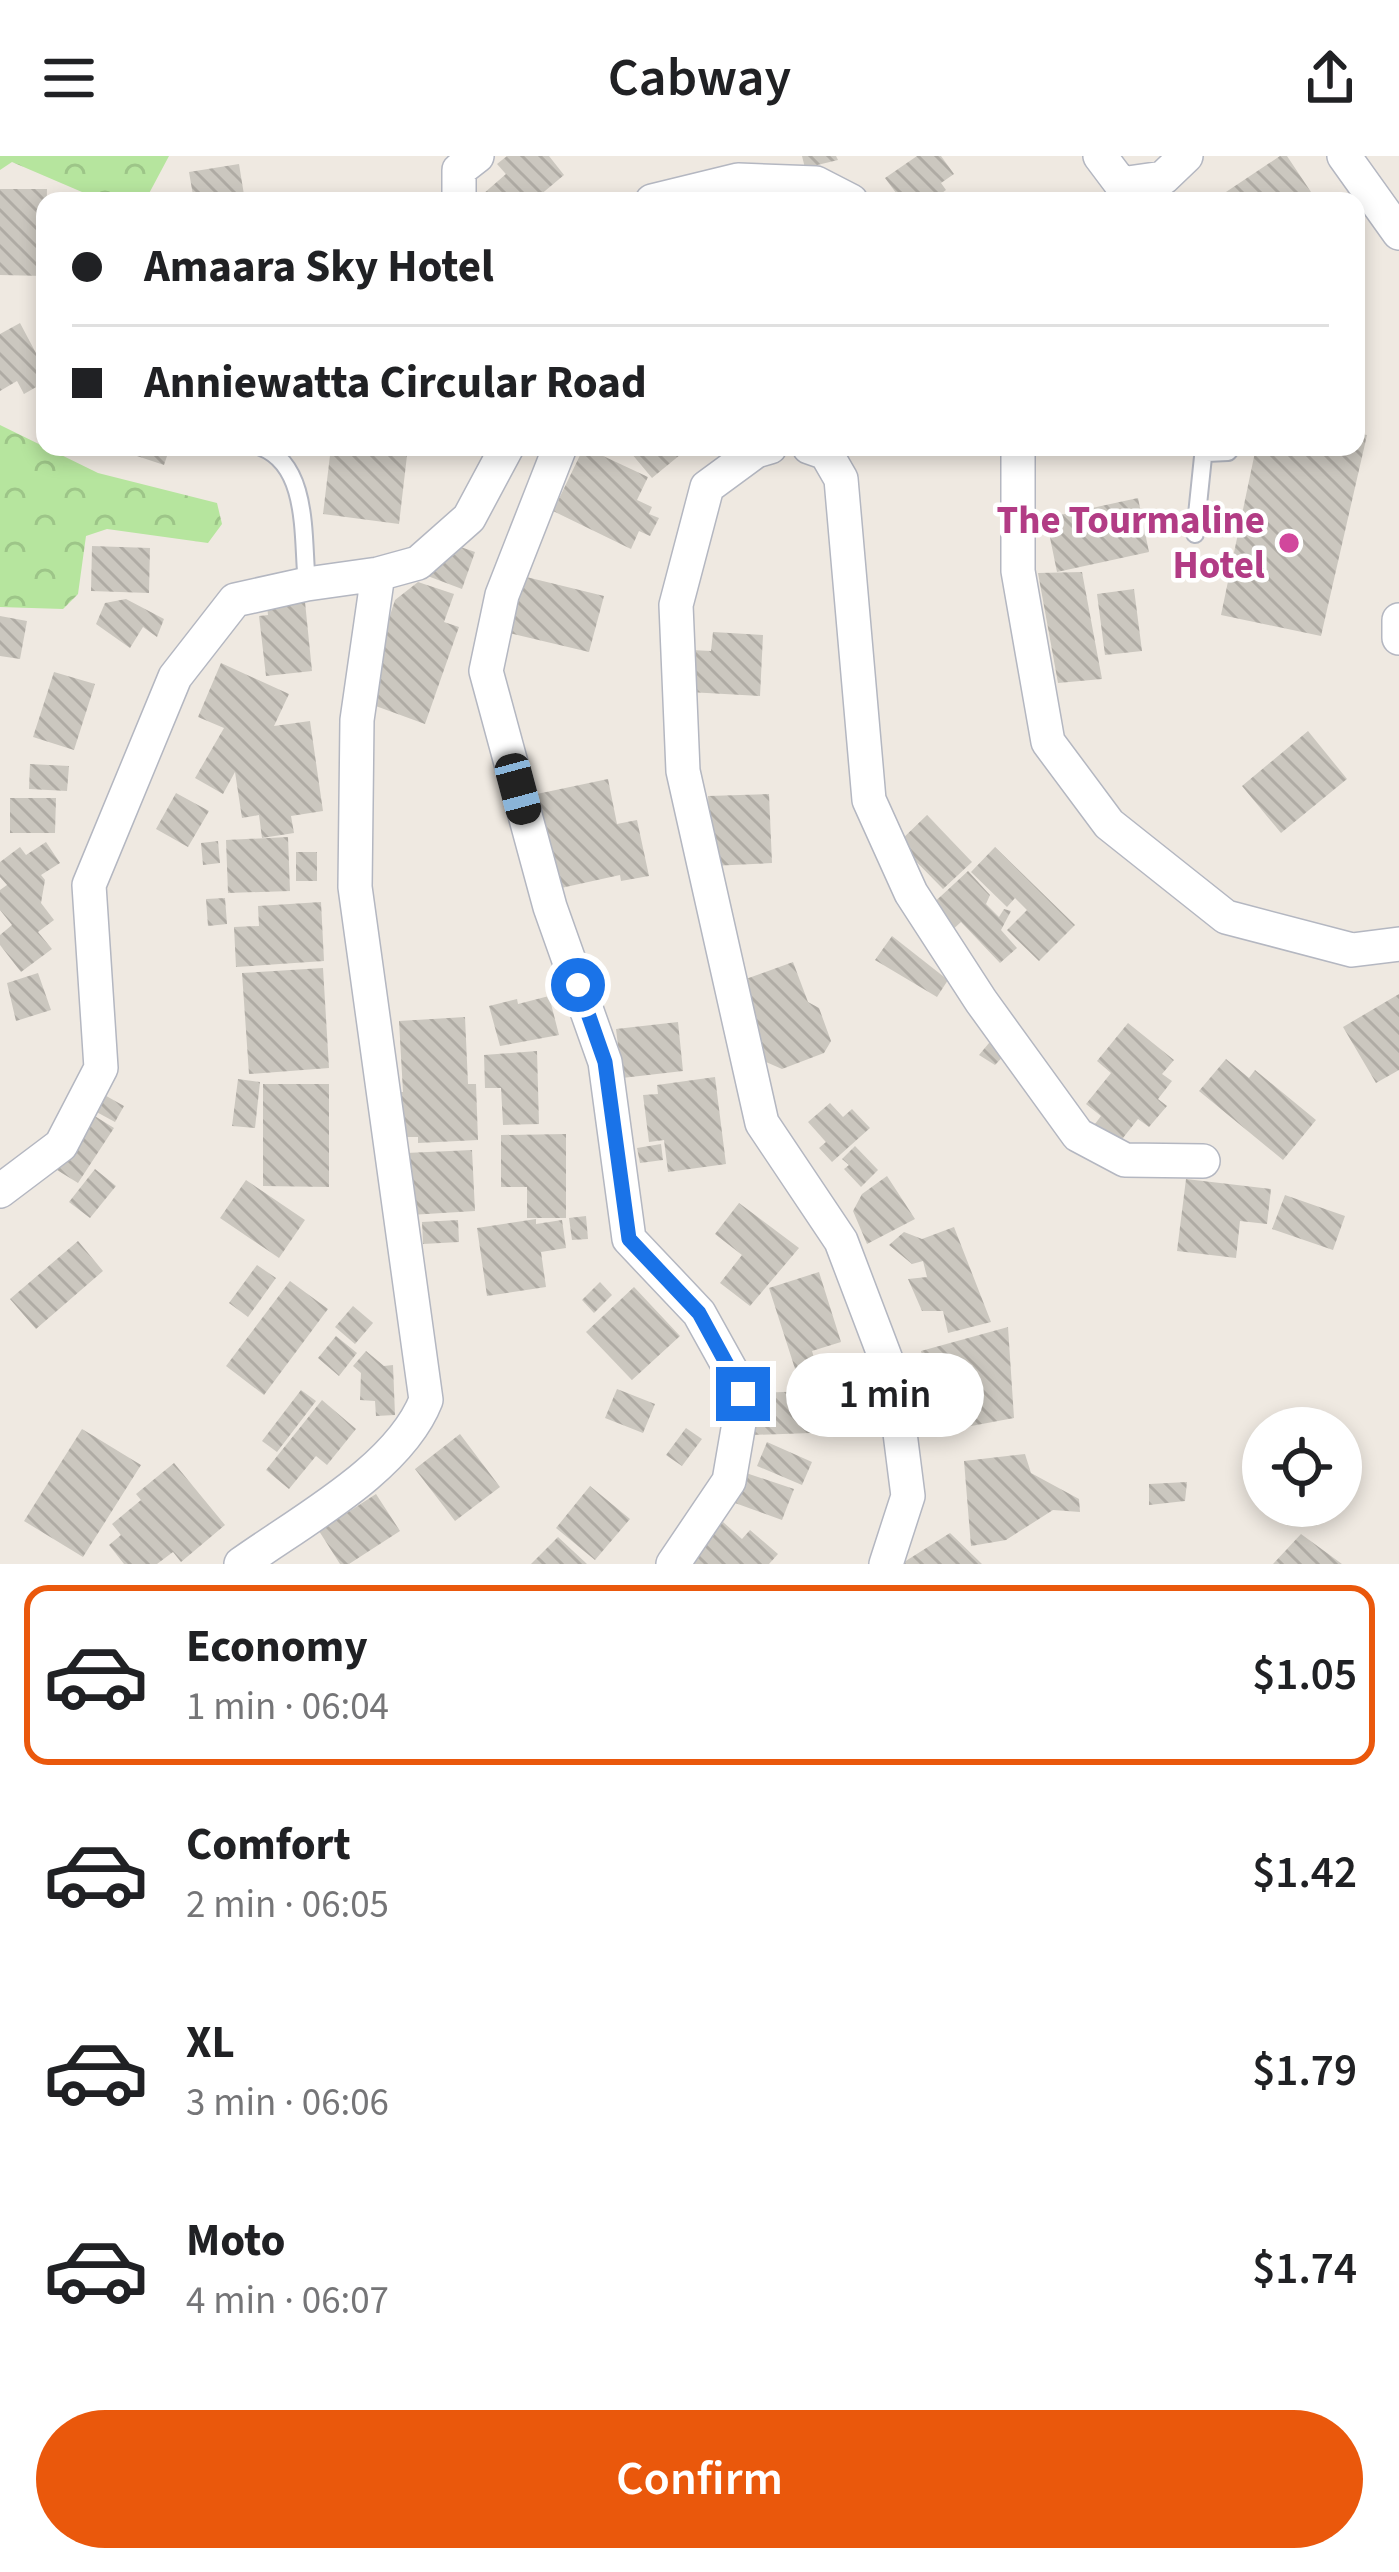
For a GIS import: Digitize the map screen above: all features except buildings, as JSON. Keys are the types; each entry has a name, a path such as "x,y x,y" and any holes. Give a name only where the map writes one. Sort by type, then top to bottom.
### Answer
{"street":[{"path":"1100,156 1124,192 1173,178"},
{"path":"1344,156 1399,233"},
{"path":"689,192 738,180 816,183 834,192"},
{"path":"0,1191 62,1145 101,1068 89,885 175,677 235,601 418,562 469,518 502,456"},
{"path":"556,456 502,595 487,671 550,908 605,1062 629,1239 699,1313 743,1394 729,1480 673,1564"},
{"path":"749,456 707,487 676,605 683,771 762,1123 841,1241 893,1378 908,1496 886,1564"},
{"path":"828,456 842,479 868,800 911,893 1078,1136 1125,1160 1203,1161"},
{"path":"1018,456 1018,571 1048,742 1109,824 1226,917 1352,950 1399,944"},
{"path":"241,1564 389,1458 416,1425 426,1400 355,887 357,720 378,574"},
{"path":"1399,620 1399,638"}],"lane":[{"path":"279,456 296,480 307,584"},
{"path":"1195,534 1204,456"}],"green space":[{"path":"0,156 169,156 150,192 82,192 12,162 0,170"},
{"path":"0,425 36,443 36,456 63,456 98,473 217,503 222,524 208,543 107,529 86,536 78,594 63,609 0,607"}],"place":[{"name":"The Tourmaline Hotel","path":"1289,543"}],"route":[{"path":"578,985 605,1062 629,1239 699,1313 743,1394"}]}
